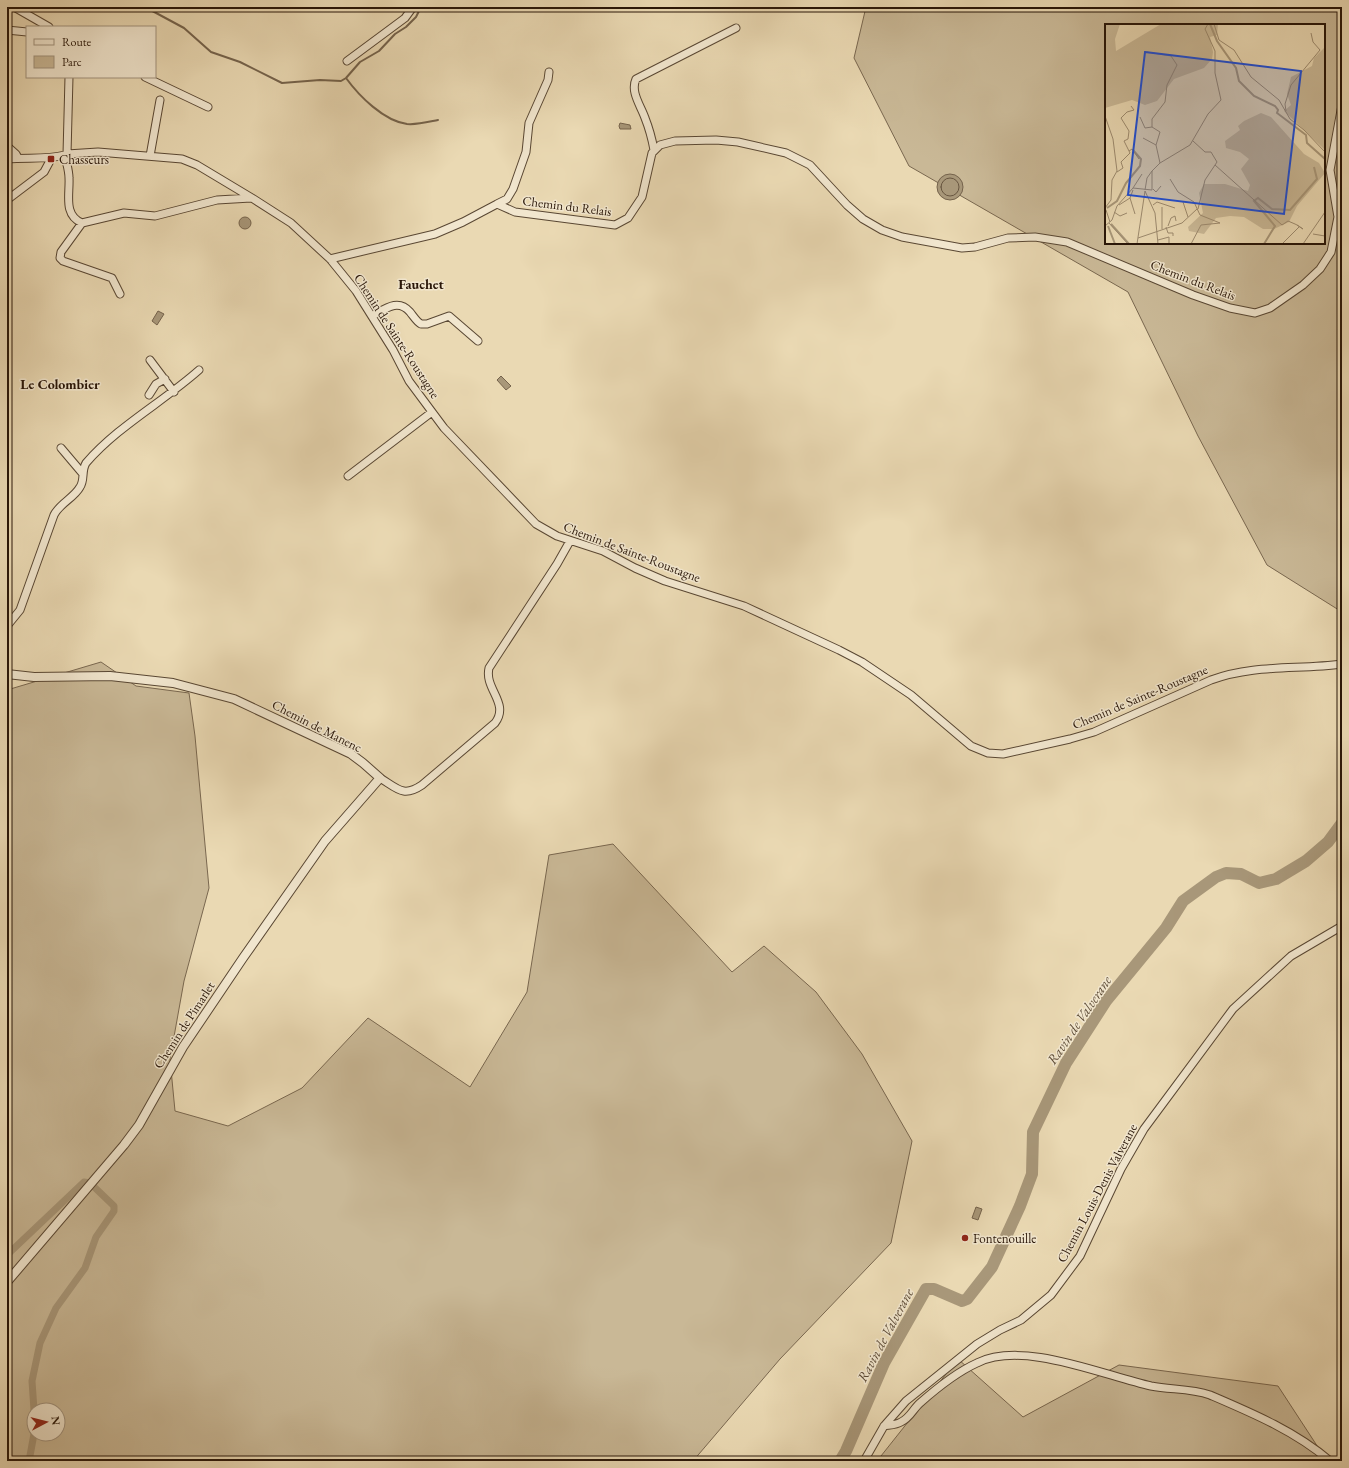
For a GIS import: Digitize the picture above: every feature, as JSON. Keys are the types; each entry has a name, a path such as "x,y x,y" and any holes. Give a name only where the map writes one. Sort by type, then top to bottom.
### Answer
{"street":[{"path":"14,7 47,26"},
{"path":"347,61 405,18 413,7"},
{"path":"654,150 646,119 635,93 634,83 639,77 736,28"},
{"path":"7,30 26,32"},
{"path":"330,258 435,234 463,222 507,199 513,189 526,152 527,130 529,123 548,80 549,72"},
{"path":"69,78 66,154 69,179 68,205 75,219 82,223"},
{"path":"147,78 208,107"},
{"path":"150,156 160,100"},
{"name":"Chemin du Relais","path":"497,204 515,212 607,225 620,223 628,218 642,197 654,150 669,142 716,140 738,142 786,153 810,165 847,205 863,219 894,235 917,241 962,248 975,248 1008,238 1035,237 1067,242 1193,295 1230,308 1255,313 1273,306 1303,285 1320,269 1331,252 1338,217 1330,170 1342,105"},
{"path":"7,146 16,154 18,158"},
{"name":"Chemin de Sainte-Roustagne","path":"51,159 66,154 98,152 172,157 191,162 252,198 291,223 330,258 356,291 410,381 432,412 460,445 530,519 550,533 603,551 635,568 665,581 744,606 839,650 862,662 912,695 971,746 988,753 1012,753 1070,740 1094,732 1213,679 1227,675 1276,667 1342,664"},
{"path":"7,159 40,157 51,159 44,172 7,200"},
{"path":"120,294 112,278 63,261 60,258 62,250 82,223 124,213 155,216 217,200 252,198"},
{"path":"372,316 389,306 396,305 406,308 421,324 427,324 449,316 478,341"},
{"path":"150,360 174,392"},
{"path":"7,626 20,610 54,515 58,508 80,488 85,465 101,447 127,425 174,392 199,370"},
{"path":"149,394 156,384 165,379"},
{"path":"348,476 432,412"},
{"path":"61,448 83,474"},
{"name":"Chemin de Manenc","path":"7,674 34,677 110,676 157,680 221,695 266,713 350,754 363,762 380,778 403,792 412,791 422,786 495,723 500,716 501,706 489,681 489,668 557,564 570,541"},
{"name":"Chemin de Pimarlet","path":"7,1282 87,1186 124,1145 138,1125 183,1047 229,978 320,849 380,778"},
{"name":"Chemin Louis-Denis Valverane","path":"864,1461 884,1426 906,1401 983,1341 1021,1320 1051,1295 1080,1256 1121,1169 1144,1129 1233,1009 1295,953 1342,926"},
{"path":"884,1426 898,1424 905,1420 920,1403 964,1370 977,1363 994,1357 1028,1355 1046,1358 1153,1386 1197,1390 1291,1433 1312,1446 1330,1461"}],"green space":[{"path":"866,7 1342,7 1342,612 1267,565 1198,436 1128,292 909,166 854,58"},
{"path":"101,662 136,686 189,693 195,736 209,888 184,981 170,1059 175,1111 228,1126 302,1088 368,1018 470,1087 527,992 549,855 613,844 732,972 764,946 816,992 862,1054 912,1141 891,1243 780,1359 693,1461 7,1461 7,690"},
{"path":"958,1359 1023,1417 1119,1365 1278,1386 1327,1461 877,1461"}],"water":[{"path":"620,123 630,125 631,129 620,129"},
{"path":"950,174 959,178 963,187 959,196 950,200 941,196 937,187 941,178"},
{"path":"243,217 247,217 251,223 247,229 243,229 239,225 239,221"},
{"path":"158,311 164,314 157,325 152,321"},
{"path":"501,376 511,386 506,390 497,380"},
{"path":"976,1207 982,1209 978,1220 972,1218"}],"waterway":[{"path":"145,7 184,28 211,52 240,62 282,83 320,80 341,81 346,78 360,62 379,51 395,34 406,27 416,17 421,7"},
{"path":"346,78 373,107 398,122 411,124 438,120"},
{"name":"Ravin de Valverane","path":"840,1461 846,1451 884,1363 926,1289 934,1289 962,1301 967,1299 992,1267 1020,1206 1032,1174 1033,1132 1066,1063 1106,1001 1166,928 1183,901 1216,877 1226,873 1241,874 1259,883 1276,879 1306,861 1328,842 1342,823"},
{"path":"7,1255 84,1182 90,1183 114,1206 114,1211 96,1237 85,1268 56,1308 40,1343 32,1381 33,1402"},
{"path":"29,1461 33,1442"}],"place":[{"name":"Chasseurs","path":"51,159"},
{"name":"Fontenouille","path":"965,1238"}],"district":[{"name":"Fauchet","path":"421,284"},
{"name":"Le Colombier","path":"60,384"}]}
